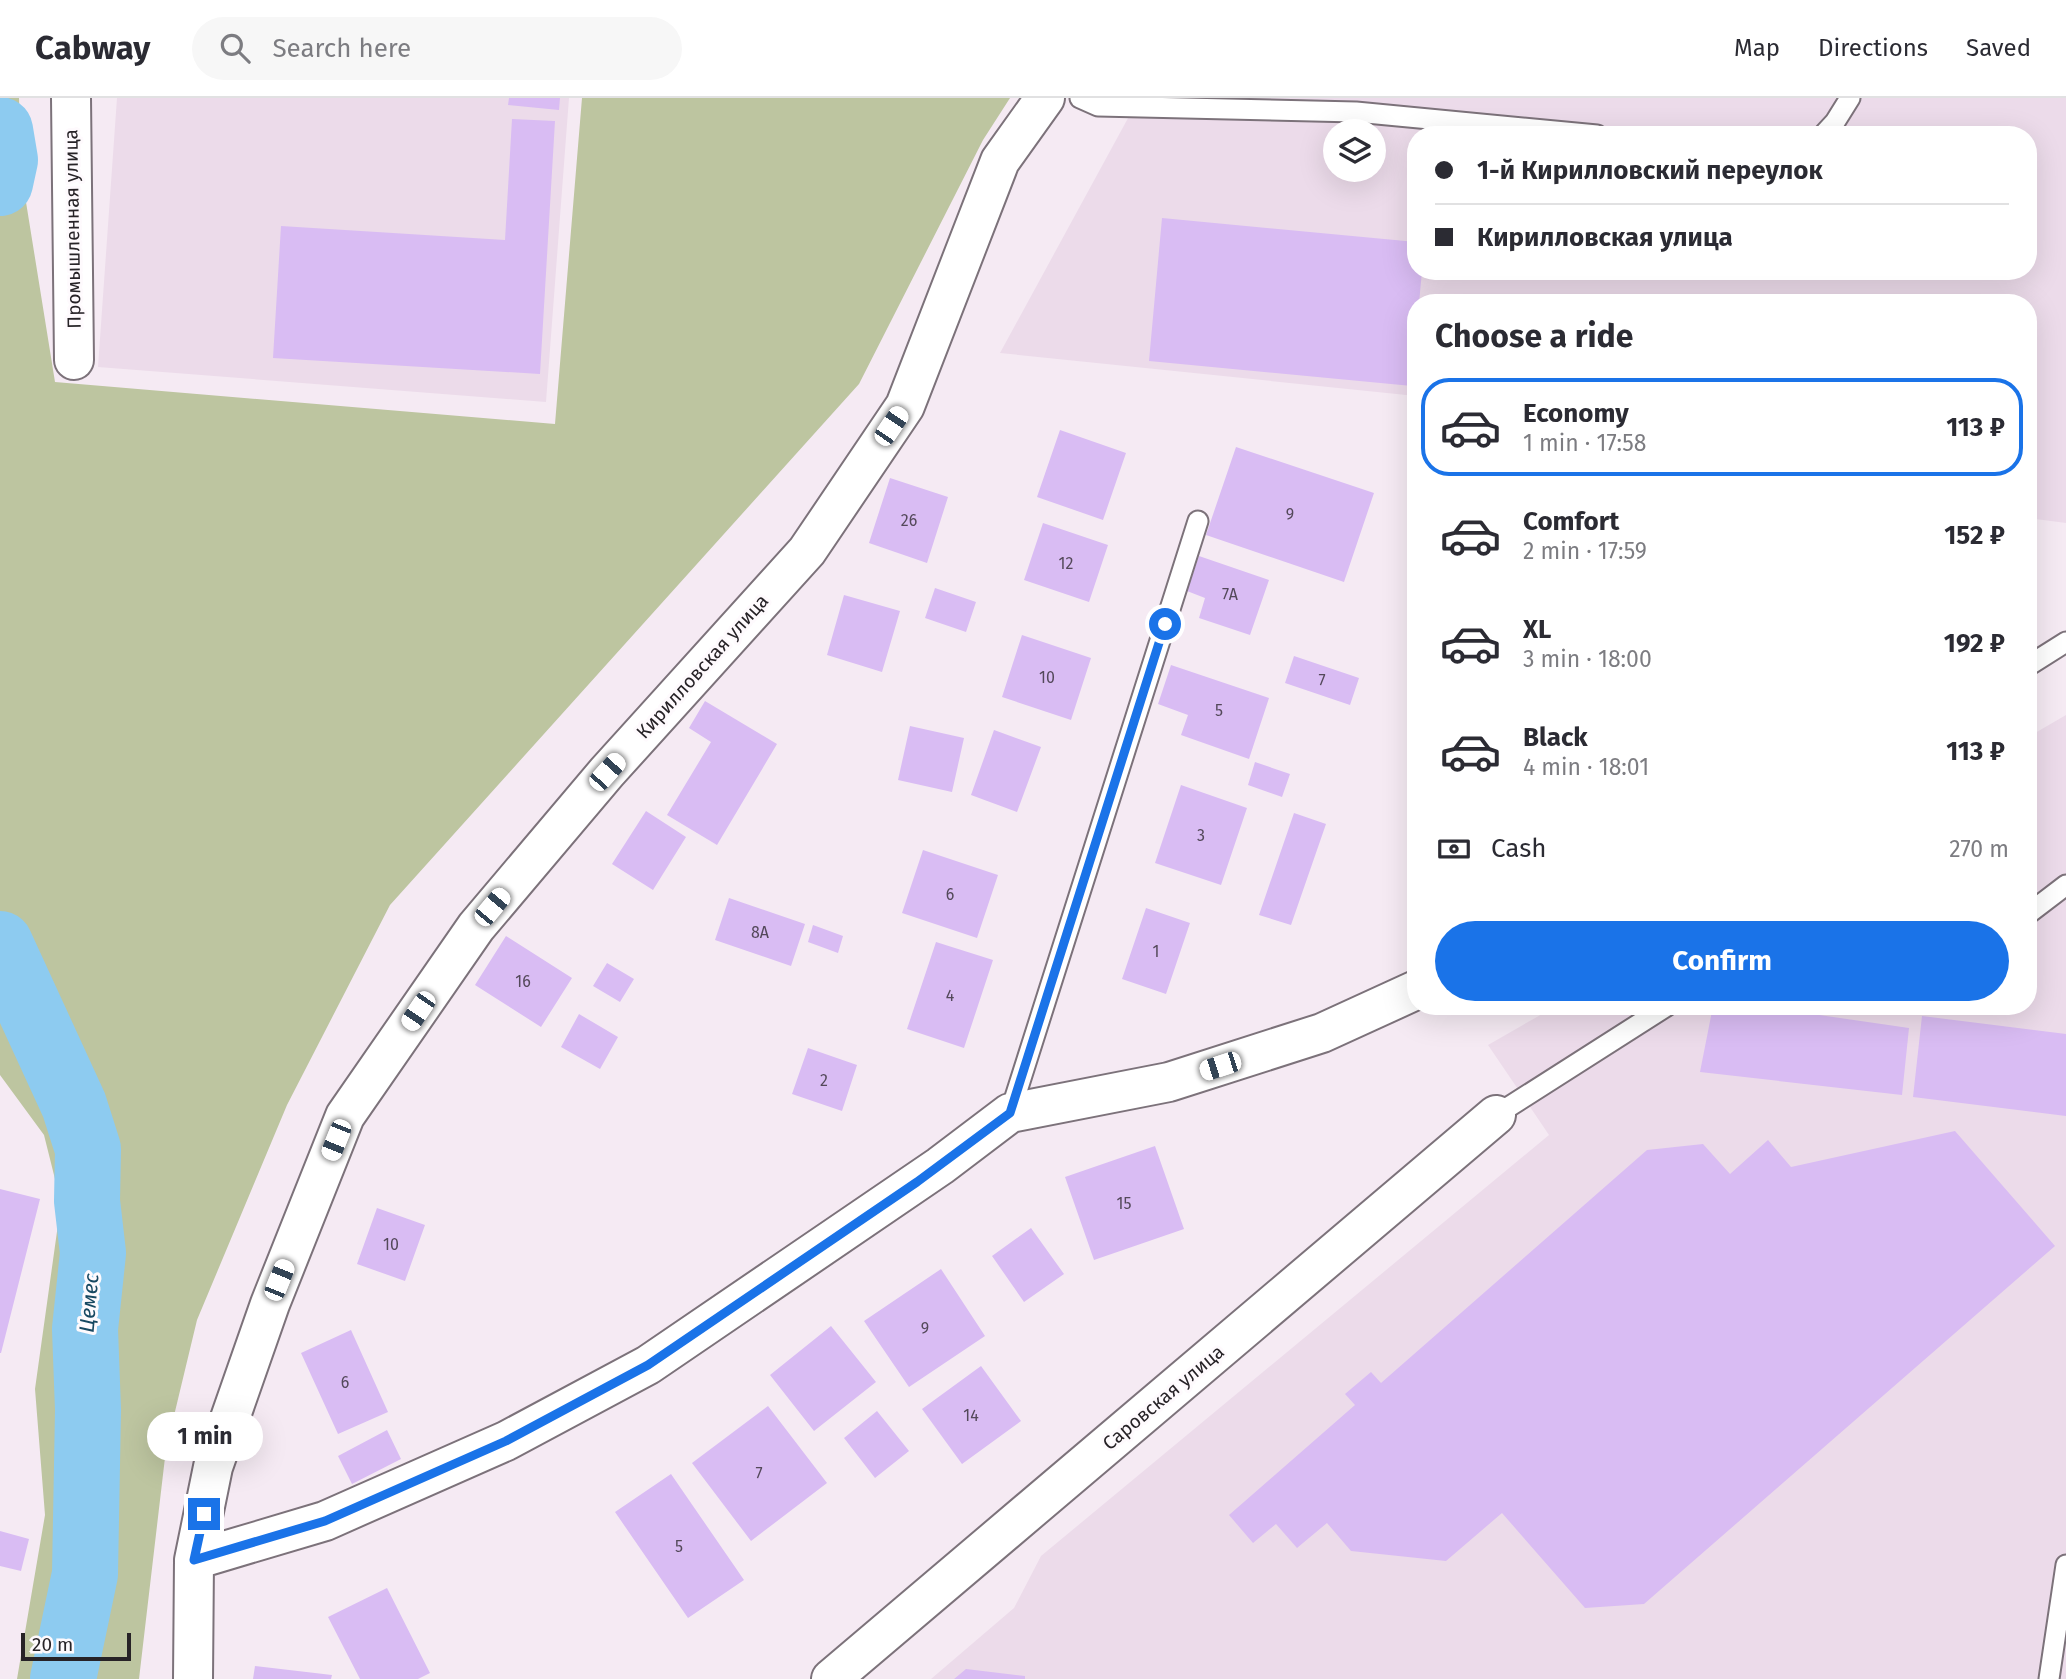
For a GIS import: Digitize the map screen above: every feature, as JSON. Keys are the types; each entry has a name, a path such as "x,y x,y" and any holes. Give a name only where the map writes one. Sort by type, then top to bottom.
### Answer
{"street":[{"name":"Промышленная улица","path":"71,98 74,360"},
{"name":"Кирилловская улица","path":"193,1679 194,1560 213,1467 270,1304 345,1116 476,927 607,772 807,551 905,406 1000,162 1045,98"},
{"path":"194,1560 325,1521 506,1441 648,1365 928,1174 1010,1113 1169,1082 1322,1033 1407,994"},
{"name":"Саровская улица","path":"831,1679 1496,1115"}],"lane":[{"path":"1080,98 1098,106 1356,112 1503,126"},
{"path":"1831,126 1850,98"},
{"path":"1010,1113 1198,521"},
{"path":"2037,660 2066,642"},
{"path":"2037,907 2066,885"},
{"path":"1496,1115 1653,1015"},
{"path":"2049,1679 2066,1565"}],"shaded area":[{"path":"117,98 569,98 546,402 98,367"},
{"path":"1139,98 2066,98 2066,523 2037,519 2037,294 1407,294 1407,395 1000,353"},
{"path":"2066,715 2066,1679 931,1679 1014,1608 1041,1556 1549,1135 1488,1045 1540,1015 2037,1015 2037,732"}],"green space":[{"path":"0,98 19,98 21,171 55,382 555,424 582,98 1010,98 983,140 859,384 390,905 287,1105 197,1320 166,1449 139,1679 17,1679 45,1515 35,1389 61,1203 44,1135 0,1075"}],"building":[{"path":"509,98 560,98 559,110 508,105"},
{"path":"512,119 555,121 540,374 273,358 281,226 505,240"},
{"path":"1162,218 1407,241 1407,280 1421,280 1420,294 1407,294 1407,386 1149,361"},
{"path":"1060,430 1126,453 1103,520 1037,497"},
{"path":"1236,447 1374,493 1344,582 1206,535"},
{"path":"890,478 948,497 927,563 869,543"},
{"path":"1043,523 1108,545 1089,602 1024,580"},
{"path":"1199,556 1269,580 1250,635 1199,618 1205,598 1187,591"},
{"path":"935,588 976,602 966,632 925,618"},
{"path":"844,595 900,611 882,672 827,655"},
{"path":"1022,635 1091,658 1071,720 1002,697"},
{"path":"1294,656 1359,678 1350,705 1285,683"},
{"path":"1171,665 1269,698 1249,759 1181,735 1188,715 1158,704"},
{"path":"705,701 777,744 717,845 667,815 711,742 689,728"},
{"path":"910,726 964,738 952,792 898,780"},
{"path":"994,730 1041,747 1017,812 971,795"},
{"path":"1255,762 1290,774 1282,797 1248,785"},
{"path":"1181,785 1247,808 1221,885 1155,863"},
{"path":"646,811 686,837 653,890 612,864"},
{"path":"1294,813 1326,824 1291,925 1259,915"},
{"path":"923,850 998,875 977,938 902,913"},
{"path":"729,898 805,924 791,966 715,940"},
{"path":"1146,908 1190,923 1166,994 1122,979"},
{"path":"813,925 843,936 838,953 808,942"},
{"path":"506,936 572,978 541,1027 475,985"},
{"path":"936,942 993,960 964,1048 907,1029"},
{"path":"607,963 634,979 620,1002 593,986"},
{"path":"579,1014 618,1037 600,1069 561,1047"},
{"path":"1711,1015 1819,1015 1909,1028 1902,1095 1700,1072"},
{"path":"1922,1016 2066,1034 2066,1116 1913,1097"},
{"path":"808,1048 857,1065 842,1111 792,1094"},
{"path":"1955,1131 2055,1246 1644,1604 1585,1608 1502,1513 1446,1561 1351,1551 1327,1523 1297,1548 1276,1524 1253,1543 1229,1515 1355,1405 1345,1394 1371,1372 1381,1383 1647,1150 1703,1144 1730,1174 1768,1140 1791,1167"},
{"path":"1155,1146 1184,1229 1094,1260 1065,1177"},
{"path":"0,1189 40,1199 1,1353 0,1353"},
{"path":"377,1208 425,1225 405,1281 357,1264"},
{"path":"1031,1228 1064,1274 1024,1302 992,1256"},
{"path":"941,1269 985,1336 909,1387 864,1321"},
{"path":"831,1326 876,1382 814,1431 770,1375"},
{"path":"351,1330 388,1412 338,1434 301,1353"},
{"path":"981,1366 1021,1421 962,1464 922,1409"},
{"path":"768,1406 827,1483 751,1541 692,1463"},
{"path":"877,1411 909,1451 875,1478 844,1438"},
{"path":"387,1430 401,1459 352,1484 338,1456"},
{"path":"671,1474 744,1580 688,1618 615,1512"},
{"path":"0,1531 29,1539 21,1571 0,1566"},
{"path":"387,1588 430,1673 418,1679 360,1679 328,1617"},
{"path":"255,1666 332,1675 331,1679 253,1679"},
{"path":"966,1669 1025,1676 1025,1679 954,1679"}],"waterway":[{"name":"Цемес","path":"0,130 5,160 0,183"},
{"name":"Цемес","path":"0,944 74,1105 88,1149 87,1201 93,1253 85,1329 88,1410 85,1574 63,1679"}],"route":[{"path":"204,1514 194,1560 325,1521 506,1441 648,1365 940,1166 1010,1113 1165,624"}]}
